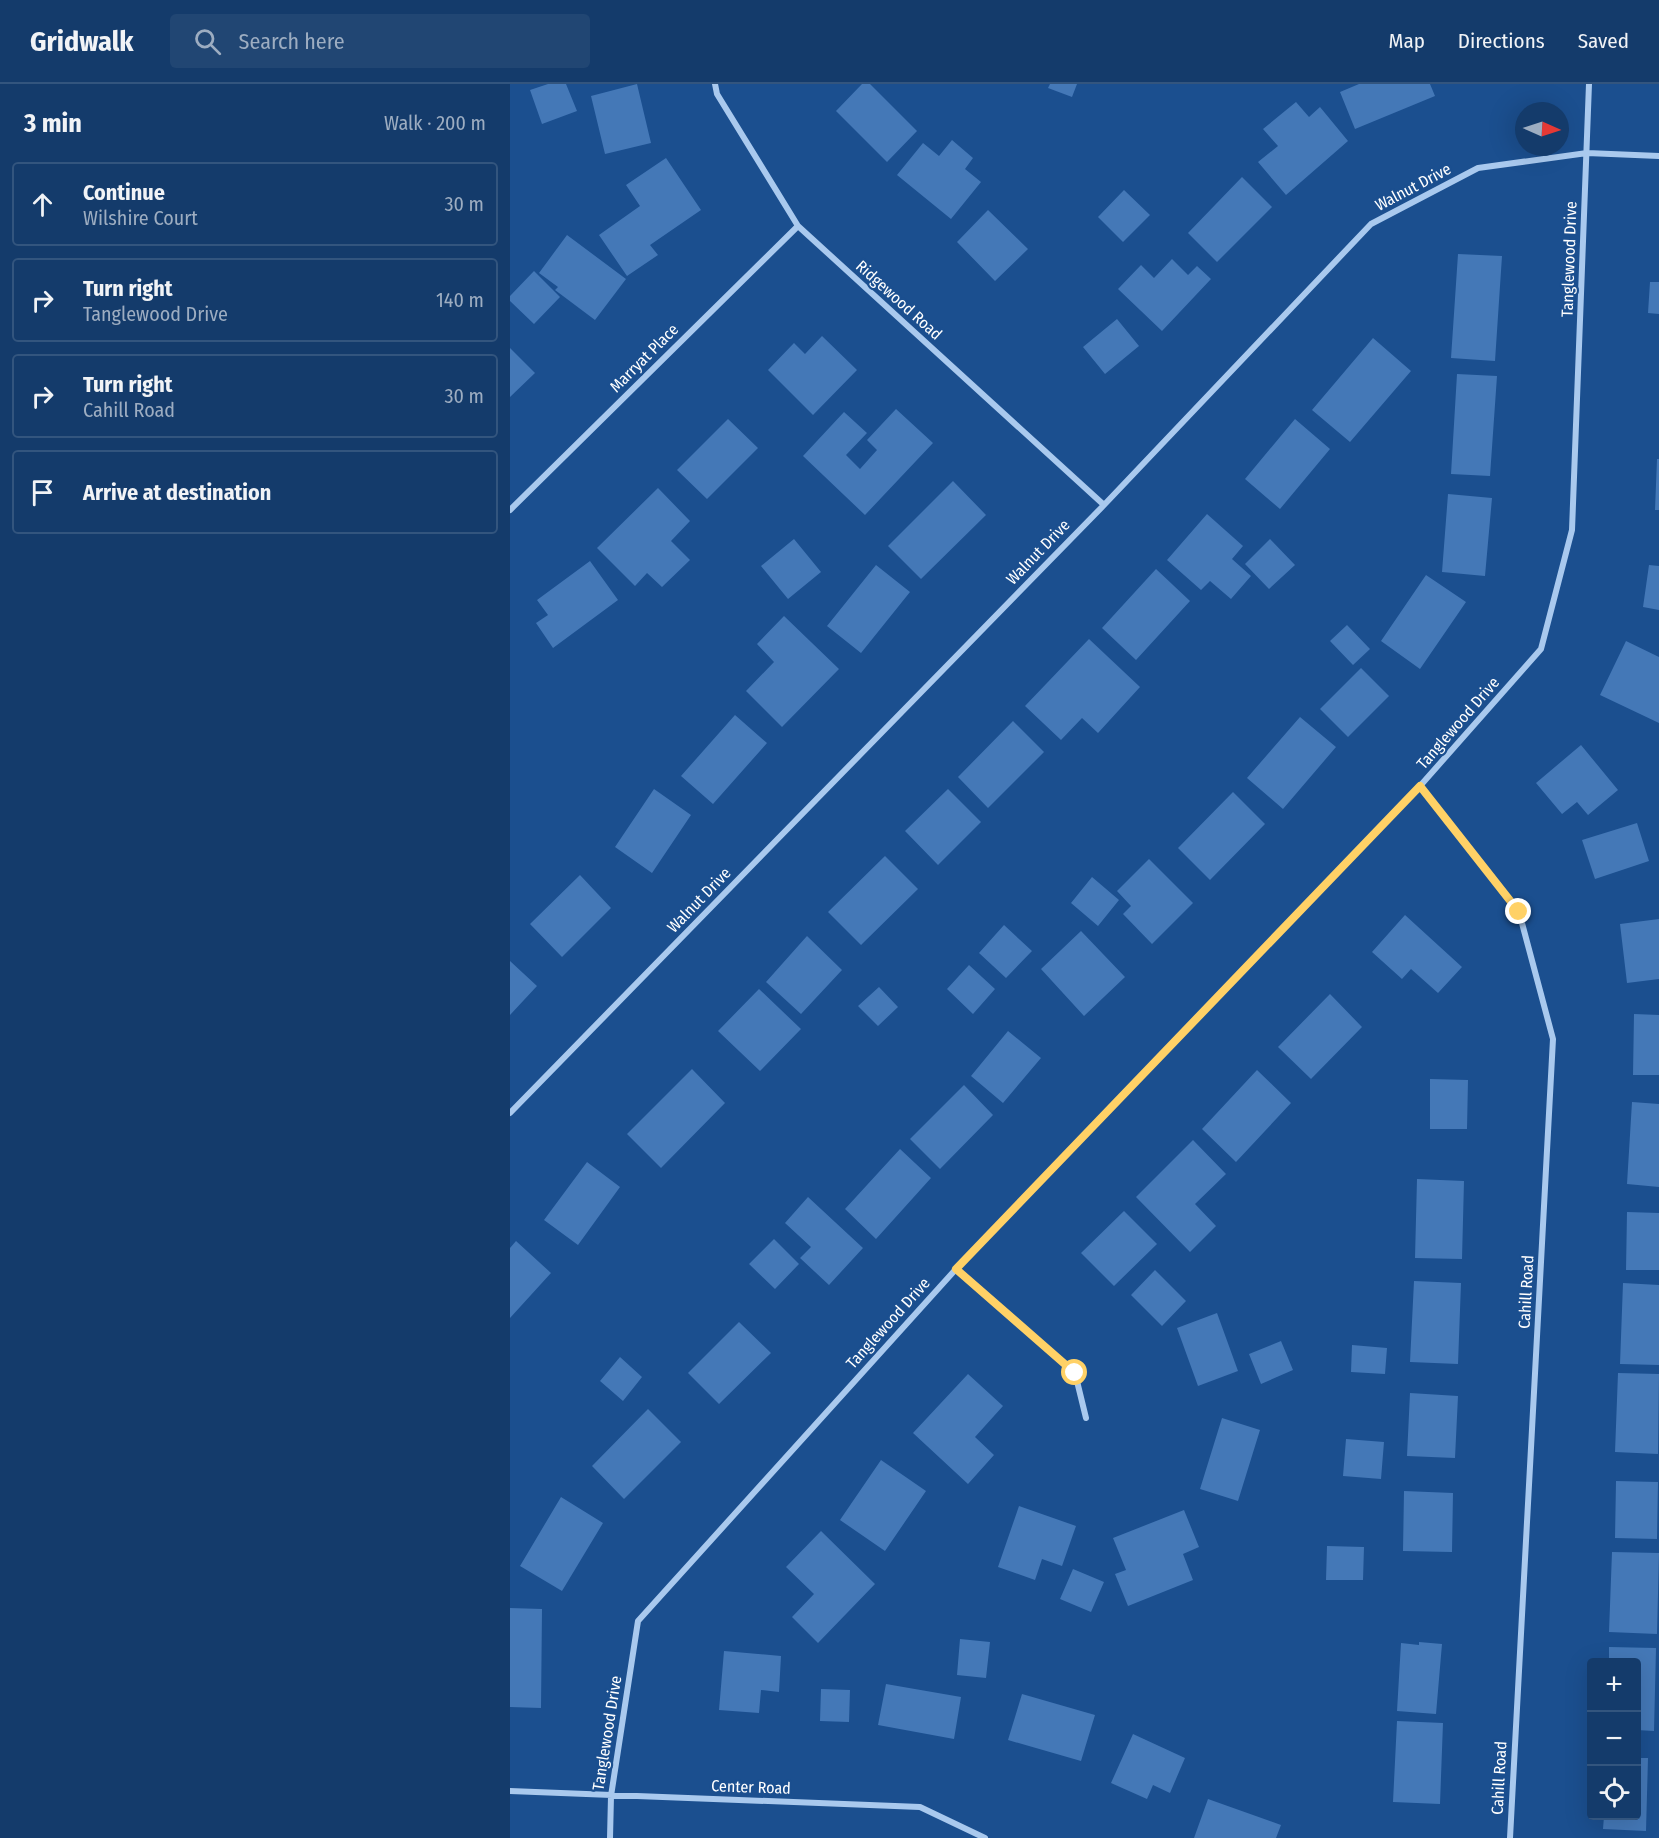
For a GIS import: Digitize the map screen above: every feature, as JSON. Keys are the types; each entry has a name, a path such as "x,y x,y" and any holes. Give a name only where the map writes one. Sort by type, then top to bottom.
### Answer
{"street":[{"name":"Ridgewood Road","path":"715,84 717,94 798,226 1104,505"},
{"name":"Tanglewood Drive","path":"610,1838 611,1796 638,1621 956,1269 1420,786 1541,649 1572,530 1589,84"},
{"name":"Walnut Drive","path":"510,1113 1104,505 1371,224 1478,168 1587,153 1659,156"},
{"name":"Marryat Place","path":"510,510 798,226"},
{"name":"Cahill Road","path":"1420,786 1519,912 1553,1040 1510,1838"},
{"path":"956,1269 1075,1373 1086,1418"},
{"name":"Center Road","path":"510,1791 920,1807 985,1838"}],"building":[{"path":"548,84 566,84 577,111 542,124 530,90"},
{"path":"637,84 651,143 605,154 591,96"},
{"path":"862,84 870,84 917,131 887,162 836,111"},
{"path":"1050,84 1077,84 1072,97 1048,88"},
{"path":"1359,84 1430,84 1435,96 1355,129 1340,92"},
{"path":"1296,102 1309,117 1320,107 1348,141 1286,195 1258,162 1278,146 1263,129"},
{"path":"952,140 973,158 965,169 981,182 951,219 897,175 923,143 939,156"},
{"path":"666,158 701,210 650,245 658,255 627,276 599,235 640,206 626,185"},
{"path":"1242,177 1272,207 1217,262 1188,233"},
{"path":"1124,190 1150,215 1123,242 1098,217"},
{"path":"988,210 1028,249 995,281 957,242"},
{"path":"567,235 626,279 595,320 555,290 558,287 539,273"},
{"path":"1458,254 1502,256 1495,361 1451,358"},
{"path":"1172,259 1188,275 1197,266 1211,279 1162,331 1118,289 1141,265 1154,278"},
{"path":"534,271 560,297 534,324 510,301 510,296"},
{"path":"1650,282 1659,282 1659,314 1648,313"},
{"path":"1117,319 1139,346 1105,374 1083,347"},
{"path":"822,336 857,370 813,415 768,370 794,343 805,354"},
{"path":"1373,338 1411,371 1350,442 1312,410"},
{"path":"510,348 535,373 510,397"},
{"path":"1457,374 1497,376 1490,476 1451,474"},
{"path":"896,409 933,443 865,515 803,456 844,412 867,433 846,455 860,469 877,450 867,440"},
{"path":"728,419 758,448 707,499 677,470"},
{"path":"1295,419 1330,449 1280,509 1245,479"},
{"path":"1657,459 1659,459 1659,510 1655,510"},
{"path":"953,481 986,515 921,579 888,546"},
{"path":"658,488 690,521 671,541 690,560 662,587 647,573 635,586 597,548"},
{"path":"1448,494 1492,498 1485,576 1442,572"},
{"path":"1207,514 1243,546 1232,559 1251,576 1231,599 1210,581 1201,590 1167,560"},
{"path":"794,539 821,572 788,599 761,566"},
{"path":"1270,539 1295,565 1269,589 1245,564"},
{"path":"590,561 618,600 553,648 536,623 548,615 537,600"},
{"path":"876,565 910,592 861,653 827,626"},
{"path":"1649,565 1659,566 1659,610 1643,607"},
{"path":"1156,569 1190,601 1136,660 1102,628"},
{"path":"1426,575 1466,602 1420,669 1381,641"},
{"path":"784,616 839,669 782,727 746,691 774,662 757,644"},
{"path":"1347,625 1370,649 1353,665 1330,641"},
{"path":"1089,639 1140,687 1098,733 1082,718 1061,740 1025,706"},
{"path":"1626,641 1659,657 1659,723 1600,695"},
{"path":"1361,668 1389,696 1348,737 1320,709"},
{"path":"735,715 767,743 713,804 681,776"},
{"path":"1300,717 1336,747 1283,809 1247,778"},
{"path":"1013,721 1044,752 988,808 958,777"},
{"path":"1581,745 1618,790 1588,815 1577,802 1562,814 1536,783"},
{"path":"654,789 691,815 652,873 615,847"},
{"path":"948,789 981,822 938,865 905,831"},
{"path":"1233,792 1265,824 1210,880 1178,848"},
{"path":"1637,823 1649,861 1595,879 1582,840"},
{"path":"885,856 918,889 861,945 828,912"},
{"path":"1149,859 1193,903 1152,944 1123,914 1131,906 1117,891"},
{"path":"580,875 611,908 562,957 530,924"},
{"path":"1092,877 1119,900 1098,926 1071,903"},
{"path":"1405,915 1462,967 1438,993 1411,969 1402,979 1372,952"},
{"path":"1659,919 1659,979 1627,983 1620,924"},
{"path":"1004,925 1032,951 1006,978 979,953"},
{"path":"1081,931 1125,977 1084,1016 1041,969"},
{"path":"807,936 842,970 801,1014 766,982"},
{"path":"510,961 537,986 510,1015"},
{"path":"969,965 995,989 973,1014 947,989"},
{"path":"879,987 898,1007 878,1026 858,1006"},
{"path":"759,989 801,1029 760,1071 718,1031"},
{"path":"1330,994 1362,1027 1311,1079 1278,1047"},
{"path":"1634,1014 1659,1015 1659,1075 1633,1075"},
{"path":"1008,1031 1041,1058 1003,1103 971,1076"},
{"path":"692,1069 725,1103 661,1168 627,1134"},
{"path":"1257,1070 1291,1103 1236,1162 1202,1129"},
{"path":"1430,1079 1468,1080 1467,1129 1430,1129"},
{"path":"964,1085 993,1115 940,1169 910,1139"},
{"path":"1632,1102 1659,1104 1659,1187 1627,1184"},
{"path":"1193,1140 1226,1174 1195,1204 1216,1226 1190,1252 1136,1197"},
{"path":"900,1149 931,1178 876,1239 845,1209"},
{"path":"587,1162 620,1187 578,1245 544,1220"},
{"path":"1417,1179 1464,1181 1462,1259 1415,1258"},
{"path":"808,1197 863,1248 829,1285 800,1258 811,1247 785,1223"},
{"path":"1124,1211 1157,1244 1114,1286 1081,1253"},
{"path":"1627,1212 1659,1213 1659,1270 1626,1270"},
{"path":"774,1239 799,1264 775,1289 749,1264"},
{"path":"516,1241 551,1273 510,1318 510,1248"},
{"path":"1155,1270 1186,1301 1162,1326 1131,1295"},
{"path":"1414,1281 1461,1283 1458,1364 1410,1362"},
{"path":"1623,1283 1659,1285 1659,1365 1620,1364"},
{"path":"1217,1313 1238,1371 1198,1386 1177,1328"},
{"path":"739,1322 771,1353 719,1404 688,1373"},
{"path":"1281,1341 1293,1370 1261,1384 1249,1354"},
{"path":"1352,1345 1387,1348 1385,1374 1351,1372"},
{"path":"620,1357 642,1377 623,1401 600,1381"},
{"path":"1618,1373 1659,1374 1658,1454 1615,1452"},
{"path":"968,1374 1003,1406 975,1437 994,1455 968,1484 913,1433"},
{"path":"1410,1393 1458,1396 1455,1458 1407,1456"},
{"path":"648,1409 681,1442 624,1499 592,1466"},
{"path":"1222,1418 1260,1430 1238,1501 1200,1489"},
{"path":"1346,1439 1384,1442 1381,1479 1343,1476"},
{"path":"881,1460 926,1491 885,1551 840,1520"},
{"path":"1616,1481 1658,1482 1657,1539 1615,1538"},
{"path":"1404,1491 1453,1493 1452,1552 1403,1551"},
{"path":"561,1497 603,1523 562,1591 520,1566"},
{"path":"1019,1506 1076,1526 1062,1566 1042,1559 1035,1580 998,1567"},
{"path":"1184,1510 1199,1547 1183,1554 1193,1580 1128,1606 1115,1574 1126,1570 1113,1538"},
{"path":"821,1531 875,1584 818,1643 792,1617 814,1594 786,1567"},
{"path":"1327,1546 1364,1547 1363,1580 1326,1580"},
{"path":"1612,1552 1659,1553 1657,1634 1609,1632"},
{"path":"1073,1569 1104,1582 1091,1612 1060,1599"},
{"path":"510,1608 542,1609 541,1708 510,1707"},
{"path":"960,1639 990,1642 986,1678 957,1675"},
{"path":"1419,1642 1442,1644 1436,1714 1397,1711 1401,1643 1419,1645"},
{"path":"1609,1647 1656,1648 1654,1731 1641,1730 1641,1658 1609,1658"},
{"path":"724,1651 781,1656 779,1692 761,1690 759,1713 719,1710"},
{"path":"886,1684 961,1697 954,1739 878,1725"},
{"path":"821,1689 850,1690 849,1722 820,1721"},
{"path":"1022,1694 1095,1715 1081,1761 1008,1740"},
{"path":"1397,1721 1443,1723 1440,1804 1393,1802"},
{"path":"1133,1734 1185,1758 1170,1793 1153,1785 1147,1799 1111,1783"},
{"path":"1641,1758 1648,1758 1646,1831 1603,1829 1604,1820 1641,1820"},
{"path":"1208,1799 1281,1825 1276,1838 1194,1838"}],"route":[{"path":"1075,1373 956,1269 1420,786 1519,912"}]}
